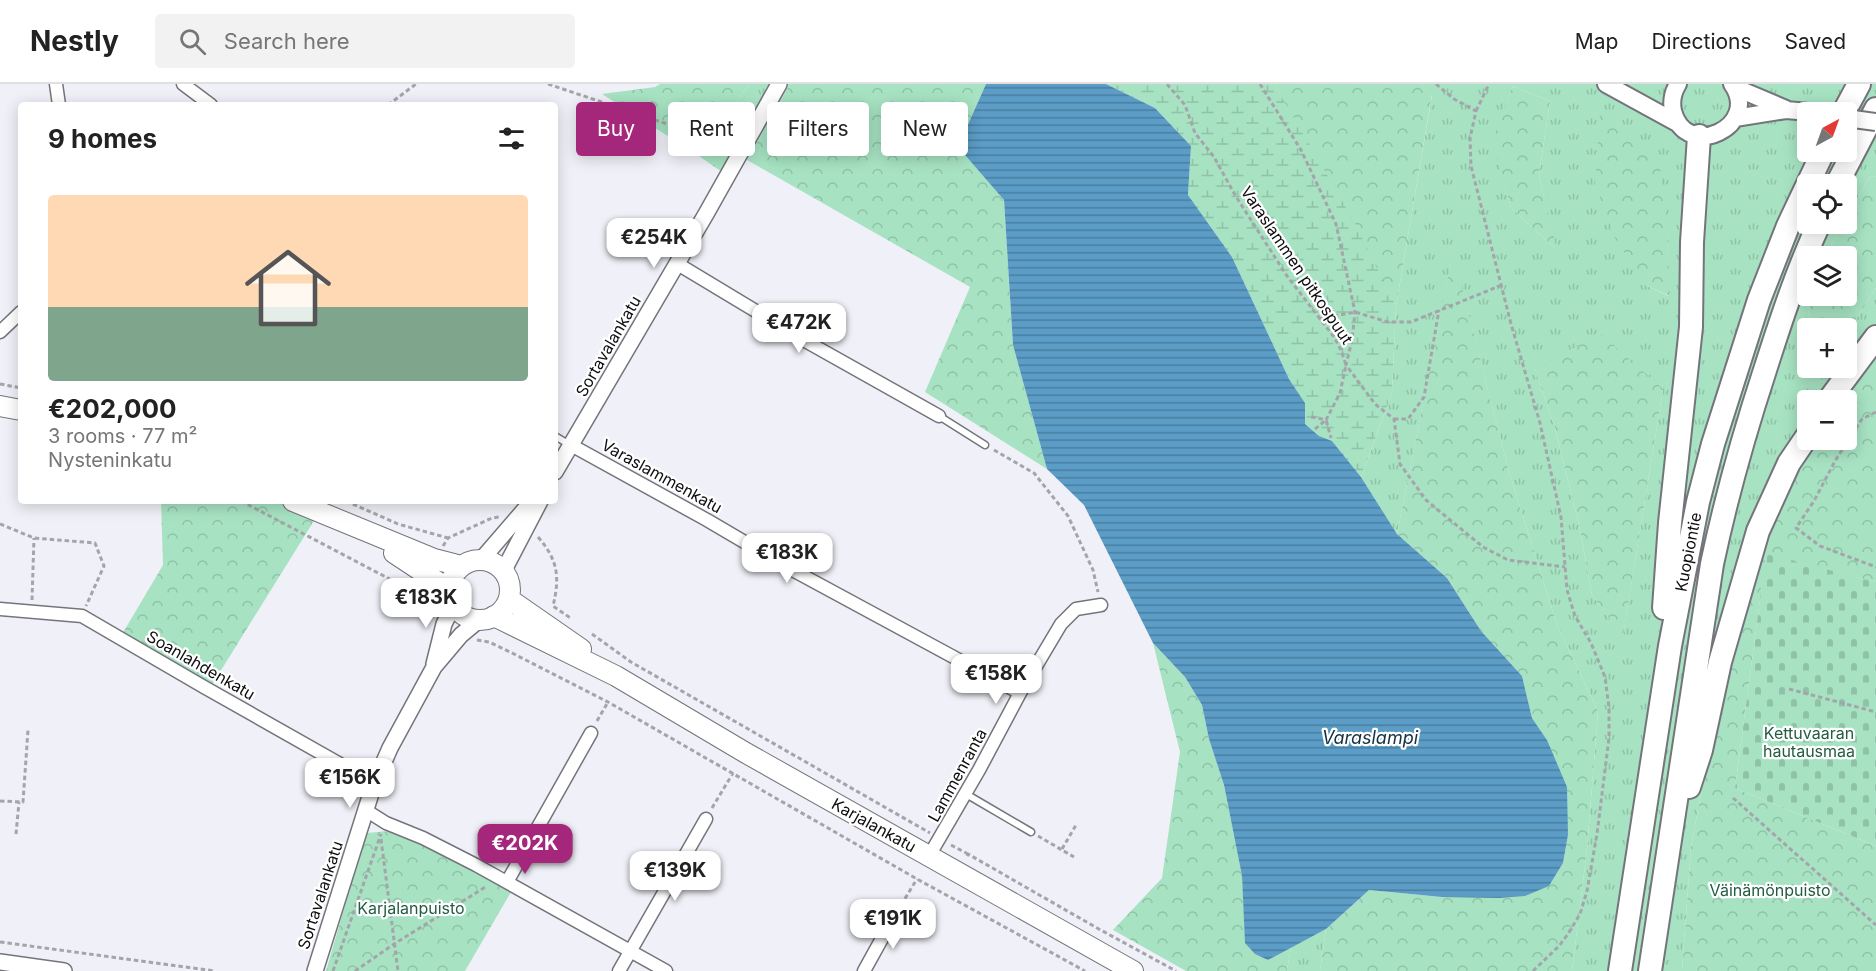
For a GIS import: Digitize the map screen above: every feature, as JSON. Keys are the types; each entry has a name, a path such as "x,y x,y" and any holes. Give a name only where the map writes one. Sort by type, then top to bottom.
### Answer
{"highway":[{"path":"1849,102 1859,84"},
{"path":"1842,174 1876,109"},
{"path":"1651,765 1670,523 1691,327 1692,242 1699,136"},
{"name":"Kuopiontie","path":"1620,971 1651,765 1686,559 1713,444 1759,300 1788,226 1818,162"},
{"name":"Kuopiontie","path":"1650,971 1712,564 1724,508 1738,452 1784,309 1815,234"},
{"path":"1837,390 1876,338"},
{"path":"1670,848 1701,750 1720,662 1758,531 1798,450"}],"main road":[{"path":"1606,84 1699,136 1710,136 1729,127 1738,108 1738,97 1733,86"},
{"path":"1678,84 1672,97 1672,106 1679,124"},
{"path":"1733,86 1797,111"},
{"path":"1735,118 1797,111"},
{"path":"1857,119 1876,122"},
{"path":"0,406 18,409"},
{"path":"300,504 434,559 461,566"},
{"path":"340,520 426,573 452,597 464,615 487,618 506,606 511,589 509,579 504,570 490,561 482,559 471,561 461,566 455,573 452,597"},
{"name":"Karjalankatu","path":"509,599 547,624 616,676 746,753 1132,971"},
{"name":"Karjalankatu","path":"487,618 616,676"}],"street":[{"path":"56,84 59,102"},
{"path":"183,84 207,102"},
{"name":"Sortavalankatu","path":"558,468 779,84"},
{"path":"676,263 809,343 939,416"},
{"path":"0,332 18,315"},
{"name":"Varaslammenkatu","path":"571,446 707,520 787,567 1020,693"},
{"path":"504,570 531,504"},
{"path":"482,559 522,522 537,504"},
{"name":"Sortavalankatu","path":"434,667 452,597"},
{"name":"Lammenranta","path":"929,856 966,794 1020,693 1068,615 1076,609 1101,605"},
{"name":"Soanlahdenkatu","path":"0,609 82,616 340,764 373,786"},
{"name":"Sortavalankatu","path":"315,971 373,786 390,748 434,667 461,634 487,618"},
{"path":"507,882 591,733"},
{"path":"367,811 386,823 423,838 507,882 666,971"},
{"path":"619,971 706,819"},
{"path":"864,971 895,915"},
{"path":"0,962 64,971"}],"lane":[{"path":"939,416 985,445"},
{"path":"558,438 571,446"},
{"path":"966,794 1031,832"}],"path":[{"path":"392,102 416,84"},
{"path":"548,84 668,124"},
{"name":"Varaslammen pitkospuut","path":"1167,84 1185,105 1195,133 1214,156 1235,195 1287,276 1334,337 1341,350 1346,364 1340,393 1326,420"},
{"path":"1260,84 1301,150 1336,224 1355,312 1352,340 1346,364 1375,404 1394,419 1408,419 1424,397 1439,310"},
{"path":"1436,84 1454,99 1476,111"},
{"path":"1489,84 1476,111 1470,138 1470,166 1503,285 1511,324 1540,423 1558,505 1567,590 1575,616 1591,643 1605,677 1609,708 1609,738 1587,891 1580,914 1559,946 1533,971"},
{"path":"1319,318 1355,312 1388,322 1411,322 1503,285"},
{"path":"0,384 18,387"},
{"path":"1876,412 1862,419 1796,528 1820,546 1876,567"},
{"path":"1308,416 1326,420"},
{"path":"1394,419 1400,464 1426,500 1483,547 1508,560 1565,567"},
{"path":"1315,429 1326,420"},
{"path":"1326,420 1331,438"},
{"path":"985,445 1034,473 1068,516 1093,570 1101,605"},
{"path":"247,504 422,596 444,624"},
{"path":"353,504 398,524 448,538 492,518 505,516 522,522 543,543 557,567 557,591 553,606 577,623"},
{"path":"0,524 34,538 95,543 104,566 82,616"},
{"path":"32,611 34,538"},
{"path":"585,628 631,662 968,854"},
{"path":"461,634 469,639 489,642 608,702 917,879 1085,971"},
{"path":"1789,689 1876,712"},
{"path":"591,733 608,702"},
{"path":"0,801 23,802 28,730"},
{"path":"706,819 733,773"},
{"path":"1733,798 1876,925"},
{"path":"16,834 19,802"},
{"path":"333,971 386,823"},
{"path":"1062,849 1076,825"},
{"path":"1031,832 1074,857"},
{"path":"380,836 398,971"},
{"path":"1008,877 1176,971"},
{"path":"895,915 917,879"},
{"path":"355,971 488,885 507,882"},
{"path":"0,942 215,971"}],"green space":[{"path":"660,84 749,84 736,102 668,102 668,136 656,129 656,102 615,102 602,94 655,87"},
{"path":"749,84 790,84 780,102 767,102 767,125 755,146 755,102 736,102"},
{"path":"790,84 986,84 968,124 968,102 881,102 881,156 966,156 1004,200 1013,345 1047,469 925,392 970,287 747,160 749,156 755,156 755,146 767,125 767,156 869,156 869,102 780,102"},
{"path":"1106,84 1274,84 1351,216 1396,306 1392,393 1361,477 1332,441 1319,436 1305,424 1305,403 1289,379 1232,257 1188,195 1191,146 1155,108"},
{"path":"1274,84 1421,84 1432,94 1396,306"},
{"path":"1421,84 1876,84 1876,176 1869,178 1857,199 1857,174 1797,174 1797,234 1837,234 1831,246 1797,246 1797,306 1810,306 1808,312 1810,318 1797,318 1797,378 1857,378 1857,318 1876,288 1876,355 1850,390 1797,390 1797,450 1805,450 1709,752 1691,847 1682,971 1572,971 1587,849 1598,711 1557,625 1509,472 1453,254 1397,534 1361,477 1392,393 1396,306 1432,95","holes":["1513,86 1550,101 1539,175 1556,249 1511,208 1493,140","1667,233 1669,296 1645,285","1535,369 1663,389 1623,635 1592,595 1579,525 1555,428"]},
{"path":"1513,86 1550,101 1539,175 1557,250 1511,208 1492,140"},
{"path":"1600,114 1632,132 1660,165 1667,233 1670,296 1645,285 1615,238 1595,184"},
{"path":"699,156 749,156 747,160 722,172"},
{"path":"1876,176 1876,288 1857,318 1810,318 1808,312 1810,306 1857,306 1857,246 1831,246 1837,234 1857,234 1857,199 1869,178"},
{"path":"1453,252 1509,472 1557,625 1598,711 1587,849 1572,971 1320,971 1326,929 1369,890 1442,897 1549,886 1563,863 1568,835 1547,740 1532,718 1522,676 1481,631 1447,578 1397,534"},
{"path":"1600,334 1663,389 1623,636 1592,595 1579,525 1555,428 1535,369"},
{"name":"Väinämönpuisto","path":"1876,355 1876,582 1766,555 1735,788 1876,846 1876,971 1682,971 1691,847 1709,752 1763,534 1809,450 1857,450 1857,390 1850,390"},
{"path":"161,504 287,504 317,516 210,688 121,636 163,565"},
{"name":"Kettuvaaran hautausmaa","path":"1766,554 1876,582 1876,846 1735,788"},
{"path":"1153,643 1185,677 1202,705 1209,739 1224,785 1242,876 1246,943 1268,960 1291,946 1287,971 1186,971 1113,930 1162,878 1180,752"},
{"name":"Karjalanpuisto","path":"391,831 446,855 511,892 465,971 326,971 366,833"},
{"path":"1326,929 1320,971 1287,971 1291,946"}],"water":[{"name":"Varaslampi","path":"986,84 1106,84 1155,108 1191,146 1188,195 1232,257 1289,379 1305,403 1305,424 1319,436 1332,441 1361,477 1397,534 1447,578 1481,631 1522,676 1532,718 1547,740 1567,787 1568,835 1563,863 1549,886 1525,896 1499,898 1442,897 1369,890 1326,929 1268,960 1255,954 1245,943 1242,876 1224,785 1209,739 1202,705 1185,677 1153,643 1084,505 1047,469 1013,345 1004,200 966,156 968,156 968,124"}]}
